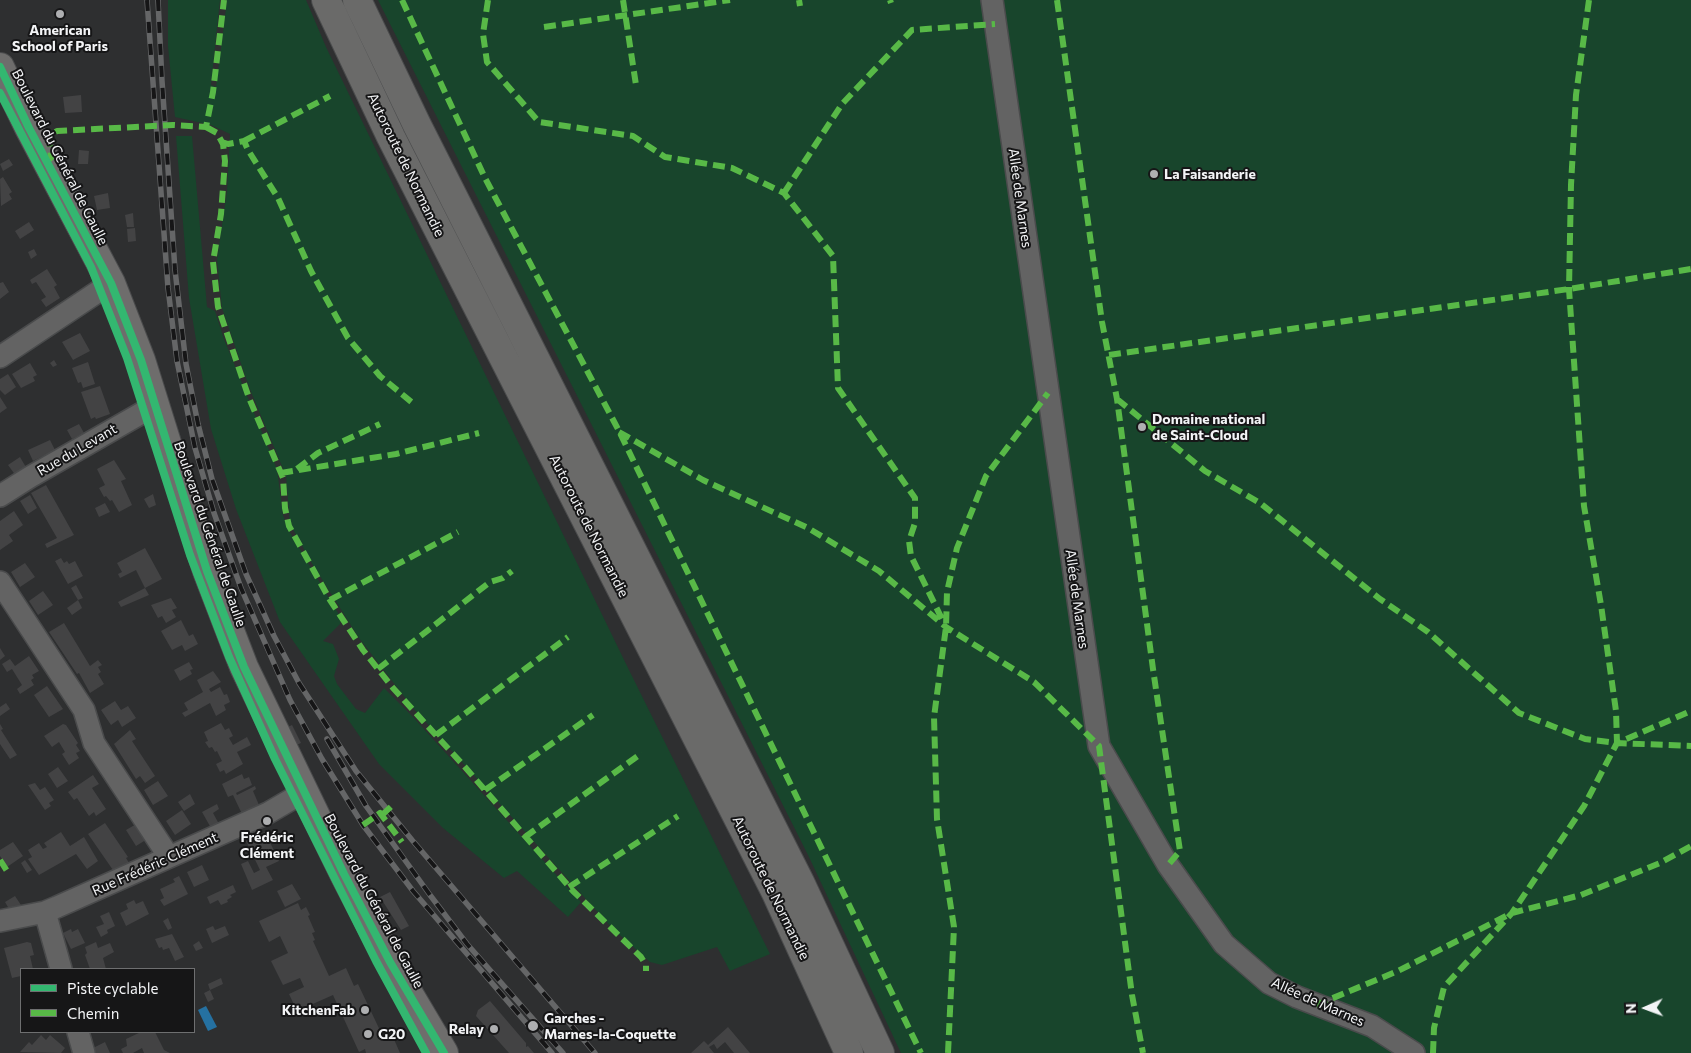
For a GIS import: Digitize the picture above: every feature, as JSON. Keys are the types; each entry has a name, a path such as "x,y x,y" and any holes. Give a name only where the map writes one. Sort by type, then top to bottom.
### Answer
{"highway":[{"name":"Autoroute de Normandie","path":"326,0 391,138 776,893 850,1053"},
{"name":"Autoroute de Normandie","path":"357,0 417,125 800,882 880,1053"}],"main road":[{"name":"Boulevard du Général de Gaulle","path":"0,67 106,287 127,358 149,409 206,571 244,667 299,795 376,961 426,1053"},
{"name":"Boulevard du Général de Gaulle","path":"0,93 91,267 106,287"},
{"name":"Boulevard du Général de Gaulle","path":"299,795 390,962 444,1053"}],"street":[{"name":"Allée de Marnes","path":"992,0 1099,746 1168,865 1224,944 1269,982 1297,997 1372,1026 1414,1053"},
{"path":"0,357 106,287"},
{"name":"Rue du Levant","path":"0,496 149,409"},
{"path":"0,582 84,710 94,743 169,858"},
{"name":"Rue Frédéric Clément","path":"0,921 45,912 268,813 299,795"},
{"path":"45,912 61,968"},
{"path":"78,1033 84,1053"}],"green space":[{"path":"168,0 220,0 211,85 216,87 227,0 306,0 326,47 629,670 770,954 730,971 717,947 662,965 650,962 613,929 413,708 359,638 311,562 290,524 286,476 249,387 222,308 217,260 227,191 230,134 211,125 175,117 168,46"},
{"name":"Domaine national de Saint-Cloud","path":"378,0 1691,0 1691,1053 901,1053 808,855"},
{"path":"176,136 192,136 207,307 215,311 224,339 277,469 283,515 288,529 341,618 340,624 323,641 333,644 339,659 334,676 337,684 356,709 365,713 384,688 414,718 581,902 568,917 517,871 504,878 443,828 379,764 280,622 236,509 211,429 189,298"}],"water":[{"path":"206,1006 217,1027 208,1031 198,1010"}],"building":[{"path":"81,95 82,112 65,113 63,97"},
{"path":"79,150 89,151 88,164 78,164"},
{"path":"9,159 13,165 3,171 0,164"},
{"path":"3,177 12,192 9,194 12,199 1,206 0,179"},
{"path":"108,193 110,208 97,210 94,196"},
{"path":"133,213 134,227 127,227 125,215"},
{"path":"29,222 34,230 20,239 15,231"},
{"path":"135,228 136,241 128,242 127,229"},
{"path":"34,249 37,255 31,259 28,252"},
{"path":"47,269 57,285 54,287 60,298 46,307 41,300 46,297 36,282 32,284 30,280"},
{"path":"3,282 9,292 0,299 0,283"},
{"path":"80,333 90,351 73,360 62,342"},
{"path":"54,360 57,365 53,367 50,363"},
{"path":"88,362 95,384 83,388 81,382 78,383 72,368"},
{"path":"30,363 37,375 33,377 35,381 21,388 12,374"},
{"path":"8,374 16,387 5,395 0,390 0,379"},
{"path":"100,386 110,414 91,419 81,392"},
{"path":"0,397 7,408 0,413"},
{"path":"79,424 84,433 72,439 67,430"},
{"path":"50,440 55,450 33,461 28,450"},
{"path":"20,457 27,469 16,476 8,465"},
{"path":"114,460 126,479 121,481 132,505 119,512 112,500 110,501 106,496 104,497 99,488 105,485 97,469"},
{"path":"46,485 74,535 47,548 45,544 57,538 31,493"},
{"path":"153,494 156,505 149,508 144,499"},
{"path":"30,495 37,508 28,514 20,501"},
{"path":"105,503 110,512 99,517 95,508"},
{"path":"14,511 23,525 9,535 13,541 0,550 0,521"},
{"path":"145,548 162,579 145,588 136,570 120,578 118,574 122,572 117,563"},
{"path":"61,558 64,563 67,561 69,564 75,561 83,576 68,584 55,561"},
{"path":"25,563 35,577 20,587 11,572"},
{"path":"76,585 83,598 78,600 71,588"},
{"path":"145,588 149,595 121,607 118,602"},
{"path":"43,591 53,605 38,615 29,601"},
{"path":"171,598 177,608 172,610 176,617 166,623 162,616 158,618 151,605"},
{"path":"78,600 82,608 72,615 67,608"},
{"path":"181,620 189,636 193,634 198,644 185,651 182,645 172,650 161,631"},
{"path":"64,623 90,666 98,660 102,665 98,667 101,672 98,674 104,684 90,693 79,673 77,674 49,632"},
{"path":"0,648 5,656 0,660"},
{"path":"29,656 39,671 32,675 34,678 31,680 34,685 20,694 17,689 22,685 12,669 7,672 2,664 10,659 15,666"},
{"path":"189,662 193,669 190,670 192,674 180,681 174,670"},
{"path":"213,671 221,682 209,689 211,692 220,687 224,695 227,694 230,702 224,705 226,710 216,716 210,703 185,717 182,713 188,710 184,703 203,692 197,680"},
{"path":"47,686 63,709 49,717 34,695"},
{"path":"115,701 121,710 128,706 136,718 122,727 118,720 111,725 101,710"},
{"path":"6,703 10,709 0,716 0,707"},
{"path":"221,723 225,730 229,728 233,736 229,738 233,745 247,737 251,745 237,752 243,764 226,774 224,770 220,772 216,764 222,761 217,751 215,752 212,747 209,748 205,742 208,741 204,732"},
{"path":"0,724 3,729 1,730 17,755 10,759 0,744"},
{"path":"63,724 66,725 78,743 76,745 80,751 76,753 79,758 69,765 62,754 65,752 59,742 52,747 44,736"},
{"path":"292,725 301,743 292,747 284,729"},
{"path":"130,730 136,739 132,741 155,776 145,783 140,776 136,779 114,744"},
{"path":"58,767 68,781 57,788 48,774"},
{"path":"242,774 244,779 249,777 252,785 236,793 237,795 255,786 256,789 253,791 259,805 242,814 233,795 228,797 222,784"},
{"path":"93,775 99,784 92,788 106,809 96,816 94,812 89,816 77,798 74,800 68,792"},
{"path":"158,781 168,796 153,805 144,790"},
{"path":"35,783 40,790 45,787 54,800 49,803 51,806 45,810 28,785"},
{"path":"190,794 195,804 184,811 178,802"},
{"path":"217,804 219,809 213,813 219,824 211,828 202,812"},
{"path":"182,810 191,824 175,835 166,821"},
{"path":"105,823 128,857 126,858 131,866 115,873 88,834"},
{"path":"138,823 149,838 136,846 126,830"},
{"path":"61,832 70,846 84,837 98,861 87,869 76,854 39,875 28,859 32,857 28,850 39,843 43,849 47,847 44,843"},
{"path":"265,832 279,861 266,867 273,880 252,890 241,864 248,861 254,873 260,870 246,841"},
{"path":"13,842 23,856 7,867 0,856 0,850"},
{"path":"25,860 32,870 27,873 21,863"},
{"path":"202,865 209,880 194,887 187,872"},
{"path":"179,876 188,894 164,906 160,900 164,898 160,889 175,882 173,879"},
{"path":"292,884 301,899 285,907 277,891"},
{"path":"233,885 236,892 230,895 232,897 227,900 228,902 221,905 218,900 210,904 207,897"},
{"path":"390,892 409,926 401,930 380,897"},
{"path":"15,896 23,908 12,914 5,902"},
{"path":"134,900 136,904 143,901 149,914 126,926 120,913 128,909 126,904"},
{"path":"298,903 301,910 306,907 310,915 308,916 315,932 312,933 315,940 313,941 329,976 346,968 354,986 358,984 385,1041 393,1037 400,1053 366,1053 365,1049 359,1052 333,995 297,1011 289,994 304,987 300,978 283,985 271,961 288,953 280,936 269,942 259,921"},
{"path":"109,912 115,926 107,930 108,933 101,937 96,927 104,924 100,916"},
{"path":"168,918 172,928 168,930 163,921"},
{"path":"213,926 215,930 225,926 229,935 212,943 206,929"},
{"path":"71,929 72,932 78,929 85,943 71,949 63,933"},
{"path":"172,934 184,957 175,961 169,948 163,950 162,947 159,948 155,939"},
{"path":"199,941 203,948 196,951 193,945"},
{"path":"27,942 31,943 34,955 30,956 33,968 20,968 20,976 12,978 4,948"},
{"path":"96,942 98,948 110,943 114,952 103,958 106,968 90,968 85,955 87,953 85,947"},
{"path":"221,978 223,984 210,990 208,984"},
{"path":"210,990 214,999 208,1002 204,993"},
{"path":"490,1001 526,1043 526,1047 528,1046 534,1053 509,1053 476,1016 478,1010"},
{"path":"728,1027 750,1053 734,1053 725,1042 717,1049 714,1044 709,1047 714,1053 691,1053 704,1041 708,1045"},
{"path":"139,1033 156,1033 164,1050 170,1053 144,1053 142,1048 133,1053 123,1053 121,1049 127,1046 126,1039"},
{"path":"41,1035 46,1040 50,1035 65,1048 61,1053 20,1052 29,1042 32,1045"},
{"path":"105,1042 110,1053 92,1053 91,1049"}],"railway":[{"path":"147,0 168,288 177,361 195,448 214,513 241,588 290,700 322,759 363,825 413,891 552,1053"},
{"path":"158,0 175,270 186,364 198,424 212,479 246,574 274,636 299,683 356,771 412,840 595,1053"},
{"path":"327,739 366,806 430,895 467,944 563,1053"}],"marked path":[{"path":"46,162 51,158 49,136 57,131 173,125 206,127 213,92 224,0"},
{"path":"402,0 485,178 619,431 921,1053"},
{"path":"488,0 483,34 487,62 539,122 633,136 665,157 732,168 784,193 833,256 838,388 915,498 915,523 909,541 911,556 944,623"},
{"path":"623,0 636,85"},
{"path":"544,27 730,0"},
{"path":"799,0 800,6"},
{"path":"1057,0 1102,322 1117,399 1153,669 1180,851 1168,865"},
{"path":"1589,0 1576,95 1571,185 1569,289 1584,506 1601,605 1616,711 1617,743"},
{"path":"784,193 842,104 912,30 995,24"},
{"path":"244,141 330,96"},
{"path":"206,127 217,133 223,144 225,161 221,214 213,262 218,307 249,398 283,478 285,508 289,526 330,600 363,650 393,688 573,891 641,957 646,965 646,971"},
{"path":"222,142 228,144 244,141 278,198 311,271 348,338 380,376 415,405"},
{"path":"1109,355 1569,289 1691,269"},
{"path":"948,1053 954,927 937,819 934,717 946,627 947,592 957,548 986,476 1048,393"},
{"path":"1117,399 1205,471 1260,503 1380,599 1428,632 1519,713 1585,739 1617,743 1691,746"},
{"path":"297,469 318,453 380,424"},
{"path":"619,432 703,480 808,528 879,571 946,627 1034,682 1099,746 1132,995 1143,1053"},
{"path":"281,473 396,454 479,433"},
{"path":"330,600 458,532"},
{"path":"378,669 490,582 503,578 512,571"},
{"path":"436,735 568,637"},
{"path":"1433,1053 1434,1028 1444,987 1512,913 1584,806 1617,743 1691,711"},
{"path":"485,790 593,715"},
{"path":"525,837 642,753"},
{"path":"382,815 395,803"},
{"path":"363,825 380,813 402,842"},
{"path":"569,887 678,816"},
{"path":"1316,1005 1398,971 1512,913 1581,895 1660,863 1691,846"},
{"path":"0,860 7,871"}],"cycle path":[{"path":"0,67 29,128 111,283 141,360 207,571 244,667 344,874 390,962 444,1053"},
{"path":"0,93 91,267 127,358 190,555 229,657 275,759 376,961 426,1053"}],"place":[{"name":"American School of Paris","path":"60,14"},
{"name":"La Faisanderie","path":"1154,174"},
{"name":"Domaine national de Saint-Cloud","path":"1142,427"},
{"name":"Frédéric Clément","path":"267,821"},
{"name":"KitchenFab","path":"365,1010"},
{"name":"Garches - Marnes-la-Coquette","path":"533,1026"},
{"name":"Relay","path":"494,1029"},
{"name":"G20","path":"368,1034"}]}
